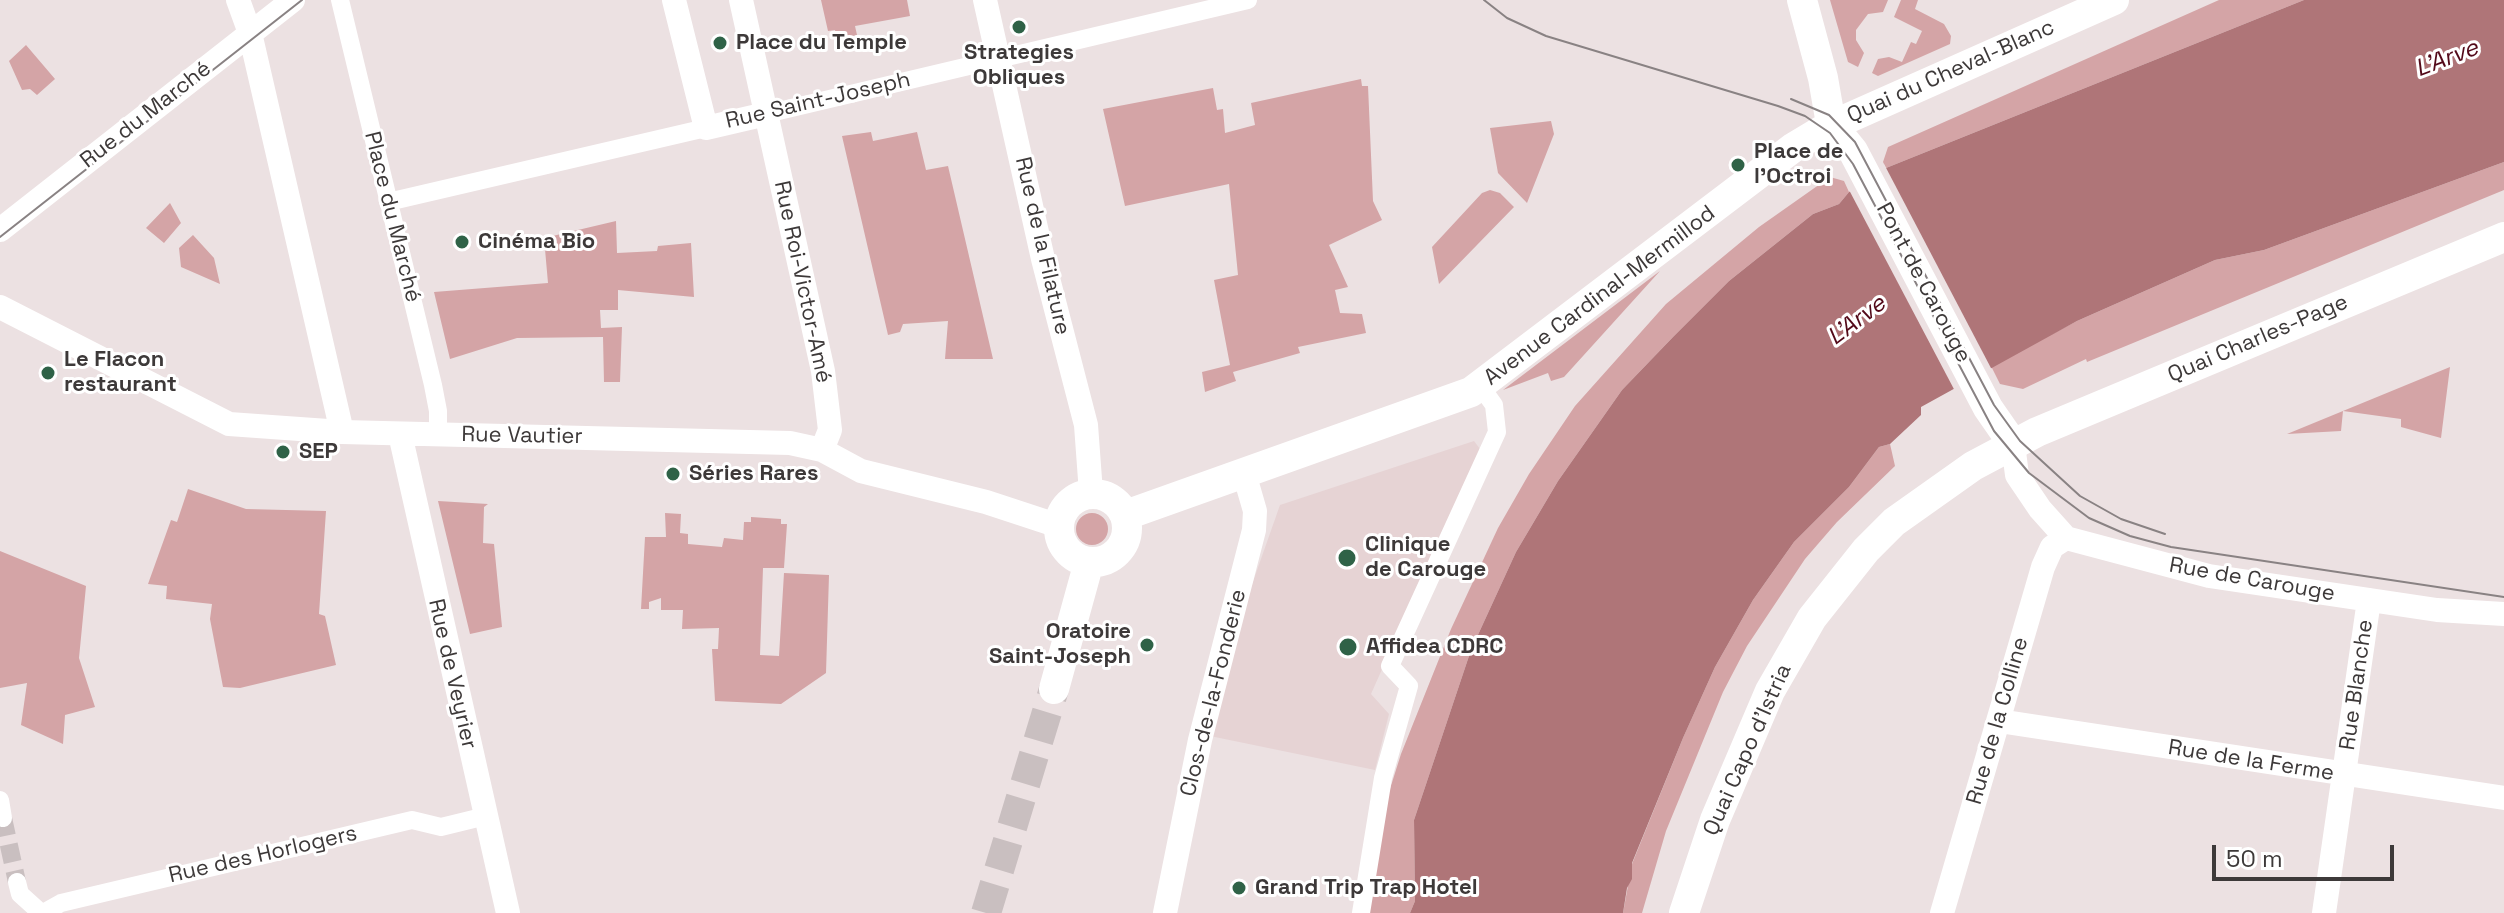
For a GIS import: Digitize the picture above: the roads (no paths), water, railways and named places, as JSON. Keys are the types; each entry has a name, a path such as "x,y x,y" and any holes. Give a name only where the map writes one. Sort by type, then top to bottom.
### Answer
{"street":[{"path":"238,0 250,33 342,432"},
{"name":"Rue du Marché","path":"0,230 293,0"},
{"name":"Place du Marché","path":"340,0 433,385 438,434"},
{"path":"674,0 706,128"},
{"path":"741,0 766,114"},
{"name":"Rue de la Filature","path":"985,0 1043,259 1086,425 1091,493"},
{"name":"Rue Saint-Joseph","path":"388,202 1248,0"},
{"path":"1802,0 1823,78 1831,124"},
{"name":"Quai du Cheval-Blanc","path":"1831,124 2114,0"},
{"name":"Rue Roi-Victor-Amé","path":"766,114 823,371 830,430 822,450"},
{"name":"Pont de Carouge","path":"1831,124 1859,161 1988,408 2013,444"},
{"name":"Avenue Cardinal-Mermillod","path":"1126,515 1438,406 1481,387 1794,147 1831,124"},
{"name":"Quai Charles-Page","path":"2013,444 2504,237"},
{"name":"Rue Vautier","path":"0,307 221,421 342,432 790,443 822,450 861,471 986,502 1059,526"},
{"path":"1361,913 1383,778 1409,686 1390,666 1497,432 1494,405 1481,387"},
{"name":"Rue de Veyrier","path":"400,434 508,913"},
{"path":"2013,444 2017,475 2046,517 2066,538"},
{"name":"Quai Capo d'Istria","path":"1692,911 1748,739 1770,691 1812,618 1866,550 1894,522 1935,490 2013,444"},
{"name":"Clos-de-la-Fonderie","path":"1165,913 1164,904 1200,740 1254,530 1255,511 1244,473"},
{"path":"1091,493 1111,498 1126,515 1128,530 1124,543 1115,555 1103,561 1089,562 1066,550 1059,526 1071,501 1091,493"},
{"name":"Rue de Carouge","path":"2066,538 2188,572 2437,610 2504,614"},
{"name":"Rue de la Colline","path":"1942,913 2043,567 2052,547 2066,538"},
{"path":"1054,689 1089,562"},
{"name":"Rue Blanche","path":"2324,913 2369,600"},
{"name":"Rue de la Ferme","path":"1999,721 2504,798"},
{"name":"Rue des Horlogers","path":"17,882 20,894 42,913 61,903 412,820 441,827 486,816"}],"water":[{"name":"L'Arve","path":"2304,0 2504,0 2504,162 2264,250 2215,260 2077,321 1921,407 1921,415 1890,444 1879,447 1849,487 1794,542 1753,600 1715,667 1683,738 1632,863 1632,879 1627,888 1623,913 1410,913 1415,901 1414,820 1471,650 1516,552 1558,481 1622,390 1673,337 1729,281 1813,214 1839,204 1849,192 1886,168"}],"tunnel":[{"path":"986,913 1054,689"},
{"path":"3,818 17,882"}],"tram line":[{"path":"0,237 302,0"},
{"path":"1484,0 1507,18 1546,36 1778,106 1805,116 1830,133 1853,164 1994,431 2029,473 2089,518 2130,536 2171,547 2504,597"},
{"path":"1791,99 1829,115 1855,142 1994,405 2020,441 2080,496 2121,519 2165,534"}],"place":[{"name":"Strategies Obliques","path":"1019,27"},
{"name":"Place du Temple","path":"720,43"},
{"name":"Place de l'Octroi","path":"1738,165"},
{"name":"Cinéma Bio","path":"462,242"},
{"name":"Le Flacon restaurant","path":"48,373"},
{"name":"SEP","path":"283,452"},
{"name":"Séries Rares","path":"673,474"},
{"name":"Clinique de Carouge","path":"1347,558"},
{"name":"Oratoire Saint-Joseph","path":"1147,645"},
{"name":"Affidea CDRC","path":"1348,647"},
{"name":"Grand Trip Trap Hotel","path":"1239,888"}]}
